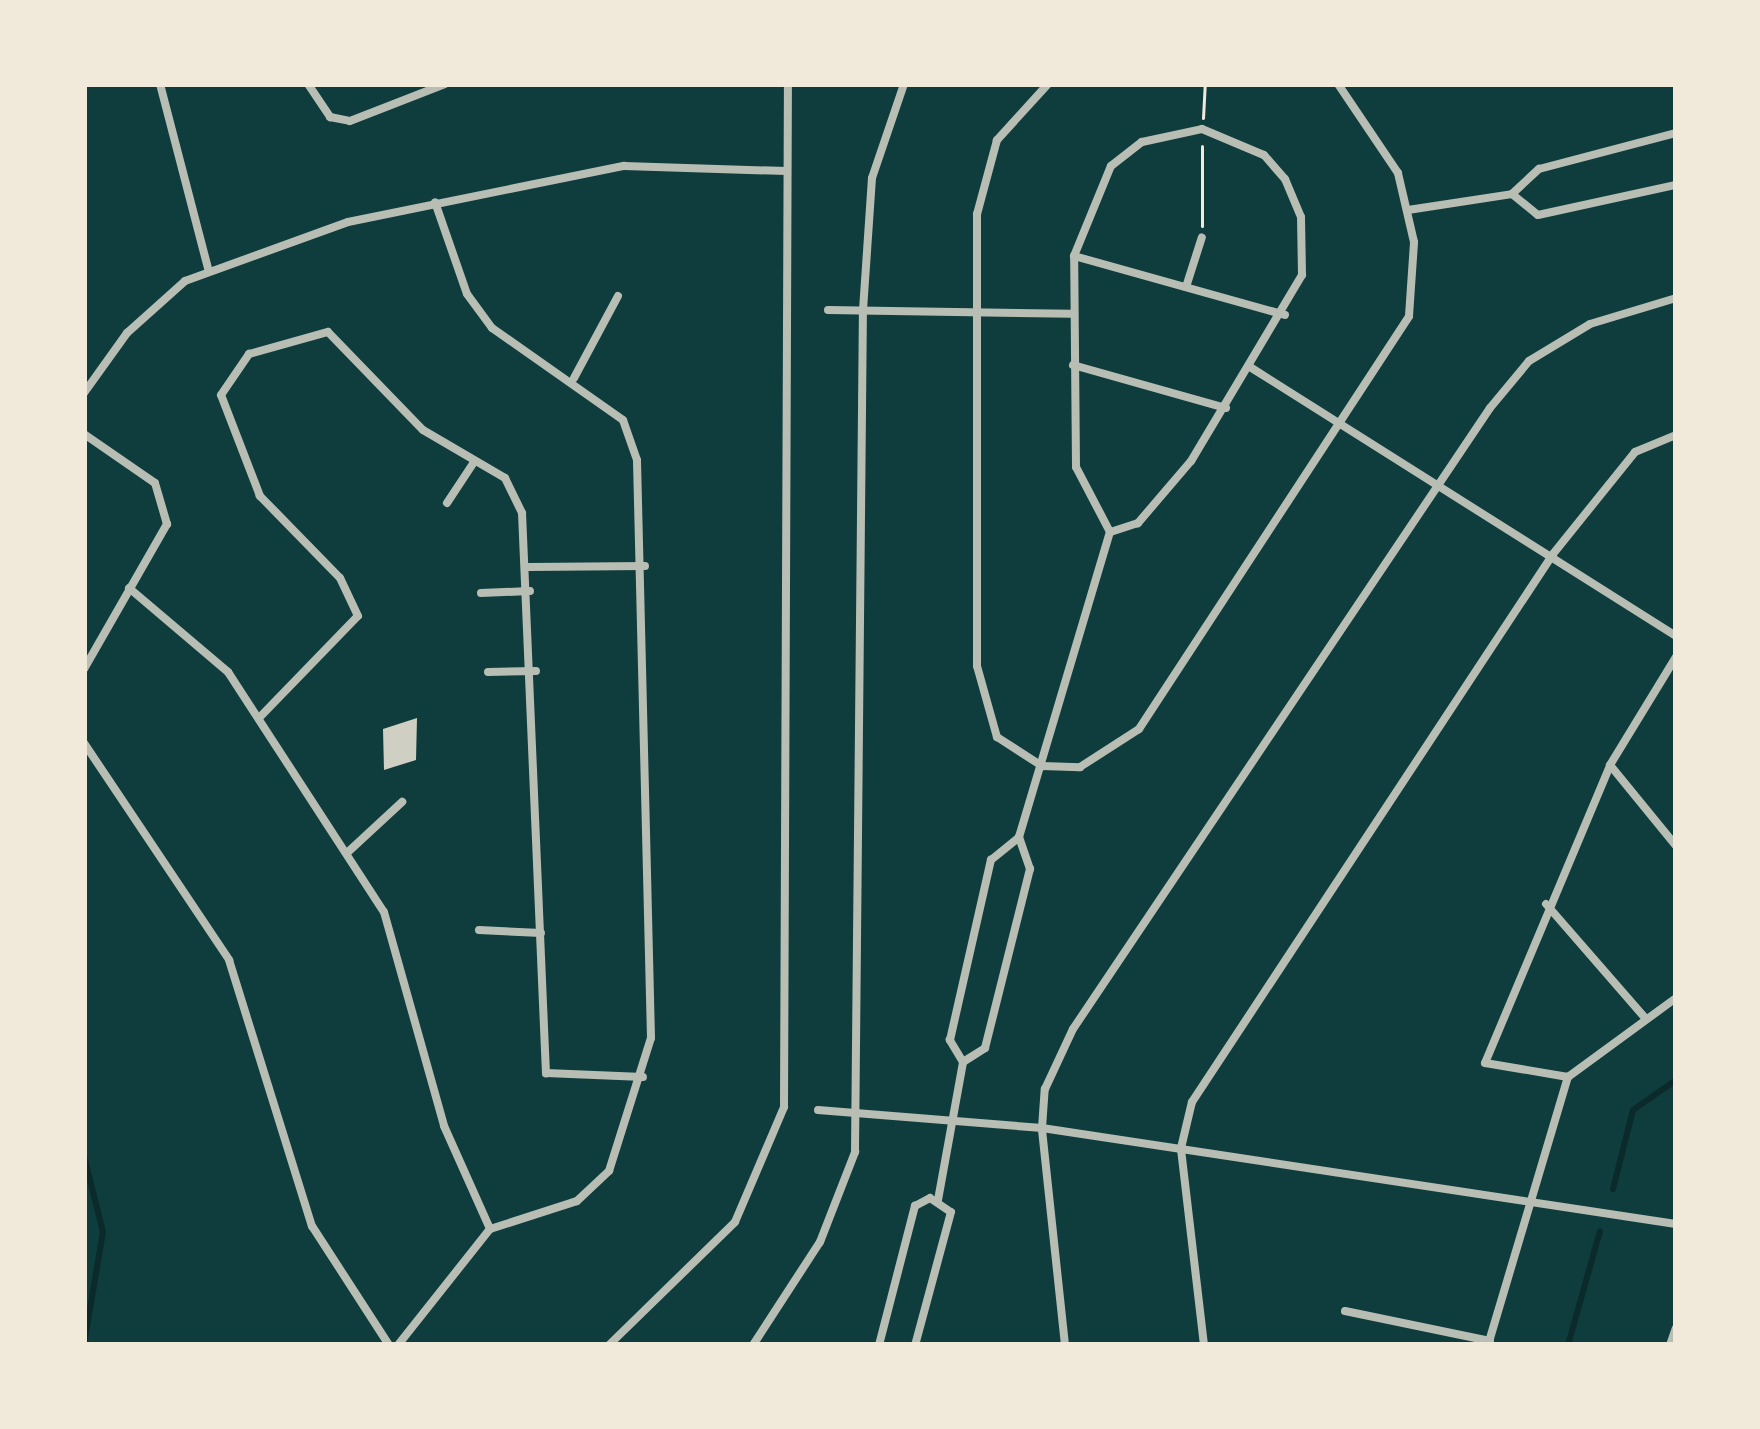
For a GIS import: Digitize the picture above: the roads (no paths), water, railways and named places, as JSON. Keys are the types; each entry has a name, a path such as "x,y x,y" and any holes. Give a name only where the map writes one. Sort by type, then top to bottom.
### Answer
{"street":[{"path":"160,84 208,268"},
{"path":"308,84 330,117 350,121 445,84"},
{"path":"610,1345 735,1222 784,1106 788,84"},
{"path":"753,1345 840,1201 859,1114 863,310 872,178 904,84"},
{"path":"1048,84 997,140 984,176 973,312 980,696 997,737 1042,766 1080,767 1123,747 1348,421 1409,316 1408,210 1383,140 1338,84"},
{"path":"963,1062 950,1040 991,860 1018,837 1110,532 1152,510 1226,408 1286,315 1305,245 1285,179 1264,155 1202,129 1142,142 1111,166 1074,256 1073,365 1081,489 1110,532"},
{"path":"1408,210 1512,194 1539,169 1676,133"},
{"path":"84,393 127,333 208,268 435,202 625,166 787,171"},
{"path":"1512,194 1538,215 1676,185"},
{"path":"84,743 229,959 312,1226 393,1345 490,1229 577,1201 609,1171 643,1077 645,566 623,420 574,378 492,328 467,294 435,202"},
{"path":"1186,287 1202,237"},
{"path":"1074,256 1286,315"},
{"path":"574,378 618,296"},
{"path":"1065,1345 1042,1128 1045,1089 1073,1029 1440,484 1529,362 1590,324 1676,298"},
{"path":"828,310 1072,314"},
{"path":"259,718 358,616 241,462 223,424 227,375 249,354 328,332 360,352 408,417 513,492 529,567 536,671 546,1073 643,1077"},
{"path":"1073,365 1226,408"},
{"path":"1250,368 1348,421 1676,636"},
{"path":"84,434 155,482 166,513 160,550 129,589 84,669"},
{"path":"1204,1345 1181,1148 1192,1102 1553,554 1635,452 1676,435"},
{"path":"447,503 473,462"},
{"path":"529,567 645,566"},
{"path":"129,589 197,639 259,718 392,927 443,1126 490,1229"},
{"path":"482,593 530,591"},
{"path":"1568,1077 1485,1063 1546,904 1610,765 1676,657"},
{"path":"488,672 536,671"},
{"path":"1610,765 1676,846"},
{"path":"348,852 402,802"},
{"path":"938,1200 963,1062 985,1048 1030,869 1018,837"},
{"path":"1546,904 1646,1019"},
{"path":"479,930 541,933"},
{"path":"1345,1311 1489,1343 1568,1077 1676,998"},
{"path":"818,1110 1042,1128 1528,1208 1676,1224"},
{"path":"879,1345 915,1206 938,1200"},
{"path":"915,1345 951,1212 938,1200"},
{"path":"1670,1345 1676,1328"}],"waterway":[{"path":"1613,1189 1633,1110 1676,1080"},
{"path":"84,1156 103,1232 84,1344"},
{"path":"1568,1345 1600,1231"}]}
